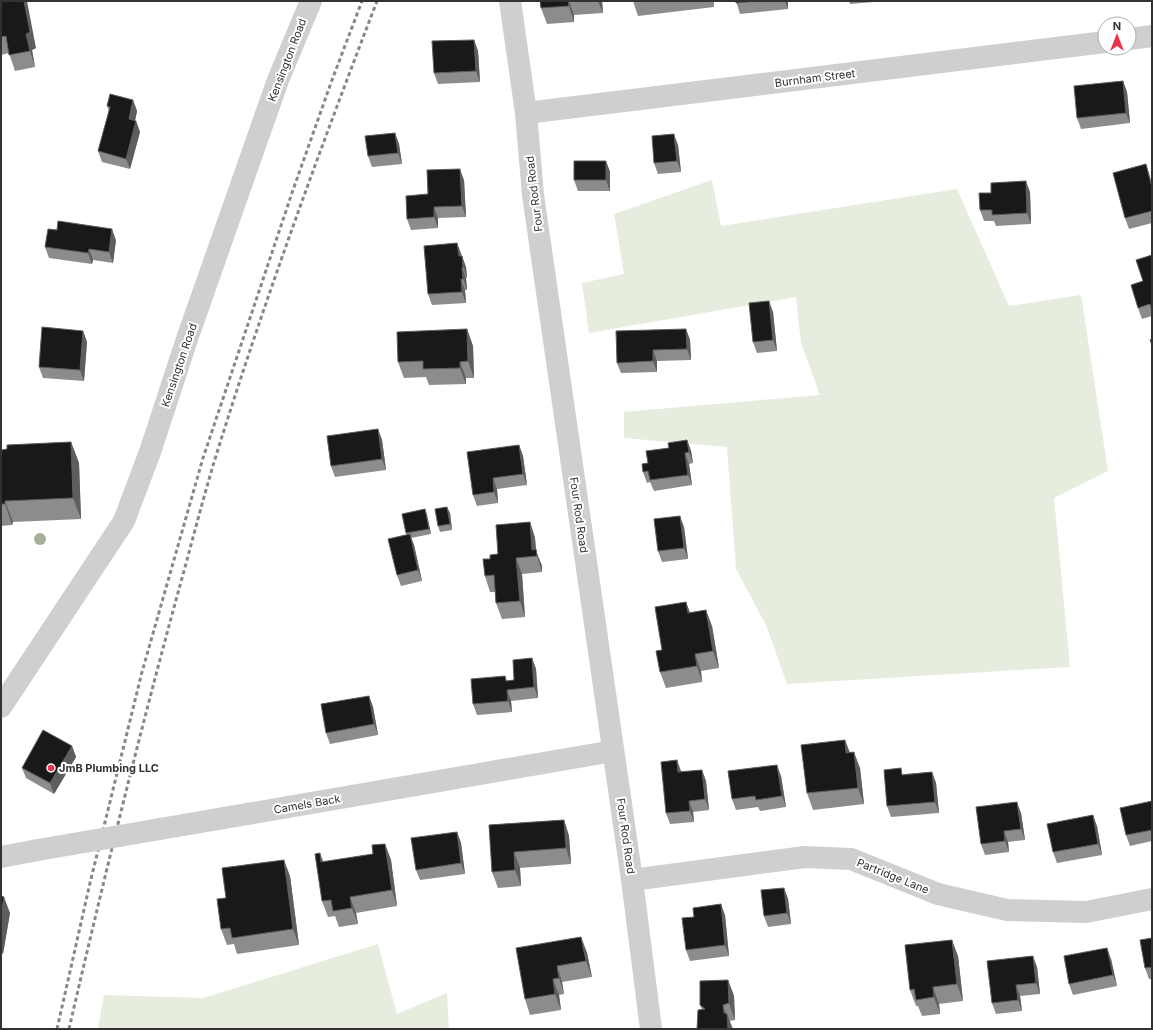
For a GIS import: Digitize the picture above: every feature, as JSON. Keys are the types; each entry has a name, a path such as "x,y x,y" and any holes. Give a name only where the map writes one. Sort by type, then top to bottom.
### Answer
{"street":[{"name":"Kensington Road","path":"1,707 124,521 150,452 188,336 278,80 311,1"},
{"name":"Four Rod Road","path":"510,1 526,114 533,195 632,880 651,1029"},
{"path":"1137,38 1152,36"},
{"name":"Burnham Street","path":"526,114 1097,43"},
{"name":"Camels Back","path":"1,857 613,751"},
{"name":"Partridge Lane","path":"632,880 805,857 851,859 938,894 1007,910 1086,912 1152,899"}],"shaded area":[{"path":"712,180 721,226 957,189 1009,306 1081,295 1108,471 1054,498 1070,667 787,684 766,625 736,569 727,447 624,438 624,412 820,395 801,343 796,297 589,333 582,283 624,274 614,214"},
{"path":"378,944 397,1014 447,993 449,1029 98,1029 104,995 203,998"}],"building":[{"path":"1,1 24,1 30,32 26,34 30,51 9,55 6,36 1,37"},
{"path":"540,1 568,1 569,6 541,8"},
{"path":"736,1 757,1 736,3"},
{"path":"474,40 476,71 434,73 432,41"},
{"path":"1123,81 1126,113 1077,118 1074,86"},
{"path":"110,94 133,100 129,119 136,121 126,159 98,151 110,107 107,106"},
{"path":"395,133 398,153 368,156 365,136"},
{"path":"674,134 677,161 654,163 652,136"},
{"path":"574,161 606,161 606,180 574,180"},
{"path":"1146,164 1152,188 1152,211 1125,218 1113,173"},
{"path":"460,169 462,206 434,207 434,217 407,219 406,196 428,194 427,170"},
{"path":"1026,181 1027,213 992,215 992,210 980,210 979,193 991,193 991,183"},
{"path":"58,221 112,229 109,252 89,249 88,253 45,247 48,229 57,230"},
{"path":"457,243 459,256 462,256 462,292 428,294 424,246"},
{"path":"1152,255 1152,308 1150,304 1138,308 1131,285 1143,281 1136,260"},
{"path":"769,301 773,340 753,342 749,303"},
{"path":"42,327 83,331 80,370 39,367"},
{"path":"467,329 468,361 460,362 460,368 423,369 423,361 398,362 397,332"},
{"path":"686,329 687,349 653,350 653,361 617,363 616,331"},
{"path":"378,429 382,459 331,466 327,436"},
{"path":"687,440 689,452 685,453 688,475 650,480 648,471 643,472 642,464 648,463 646,451 669,448 668,443"},
{"path":"71,442 73,498 5,501 5,504 1,504 1,450 7,449 7,445"},
{"path":"519,445 523,474 493,478 494,492 473,495 467,452"},
{"path":"447,507 450,524 438,526 435,509"},
{"path":"425,509 429,529 406,533 402,514"},
{"path":"680,516 684,548 658,551 654,519"},
{"path":"530,522 532,550 536,549 537,556 516,558 520,601 496,603 494,575 485,576 483,559 490,559 490,555 498,554 496,525"},
{"path":"410,534 418,570 397,575 388,539"},
{"path":"686,602 688,613 706,610 713,651 695,654 697,666 660,672 656,651 662,650 655,607"},
{"path":"532,658 534,687 507,690 508,701 473,704 471,679 505,676 506,681 514,680 513,660"},
{"path":"369,696 374,724 326,733 321,704"},
{"path":"43,730 72,746 50,783 22,768"},
{"path":"845,740 846,753 854,752 858,788 807,793 801,745"},
{"path":"677,760 678,772 702,770 705,799 689,801 690,811 666,813 661,762"},
{"path":"777,765 782,796 756,800 755,796 732,799 728,771"},
{"path":"901,768 902,775 932,772 935,802 887,806 884,770"},
{"path":"1152,801 1152,830 1126,835 1120,808"},
{"path":"1017,802 1021,829 1004,831 1005,841 981,844 976,807"},
{"path":"1093,815 1098,844 1053,852 1047,824"},
{"path":"564,820 566,848 514,852 515,870 492,872 489,825"},
{"path":"457,832 461,863 416,870 411,838"},
{"path":"385,844 392,890 350,897 352,908 333,911 331,900 322,901 315,854 320,853 321,862 373,854 372,845"},
{"path":"284,860 293,929 232,938 230,928 221,929 217,899 226,898 222,868"},
{"path":"784,888 787,913 764,916 761,890"},
{"path":"1,896 4,897 1,916"},
{"path":"721,904 725,945 686,950 682,918 694,917 693,908"},
{"path":"581,937 586,961 557,966 559,978 553,979 555,994 525,999 516,948"},
{"path":"1152,938 1152,967 1145,968 1140,940"},
{"path":"952,940 957,984 933,987 934,997 916,1000 914,989 910,990 905,945"},
{"path":"1107,948 1113,975 1069,984 1064,956"},
{"path":"1033,956 1036,983 1016,985 1018,1000 992,1003 987,961"},
{"path":"728,980 729,1003 723,1005 724,1013 727,1014 728,1029 697,1029 698,1010 705,1009 700,1005 700,981"}],"railway":[{"path":"57,1029 90,883 142,672 203,458 293,190 362,1"},
{"path":"69,1029 108,864 164,644 215,459 252,343 292,228 377,1"}],"place":[{"name":"JmB Plumbing LLC","path":"51,768"}]}
